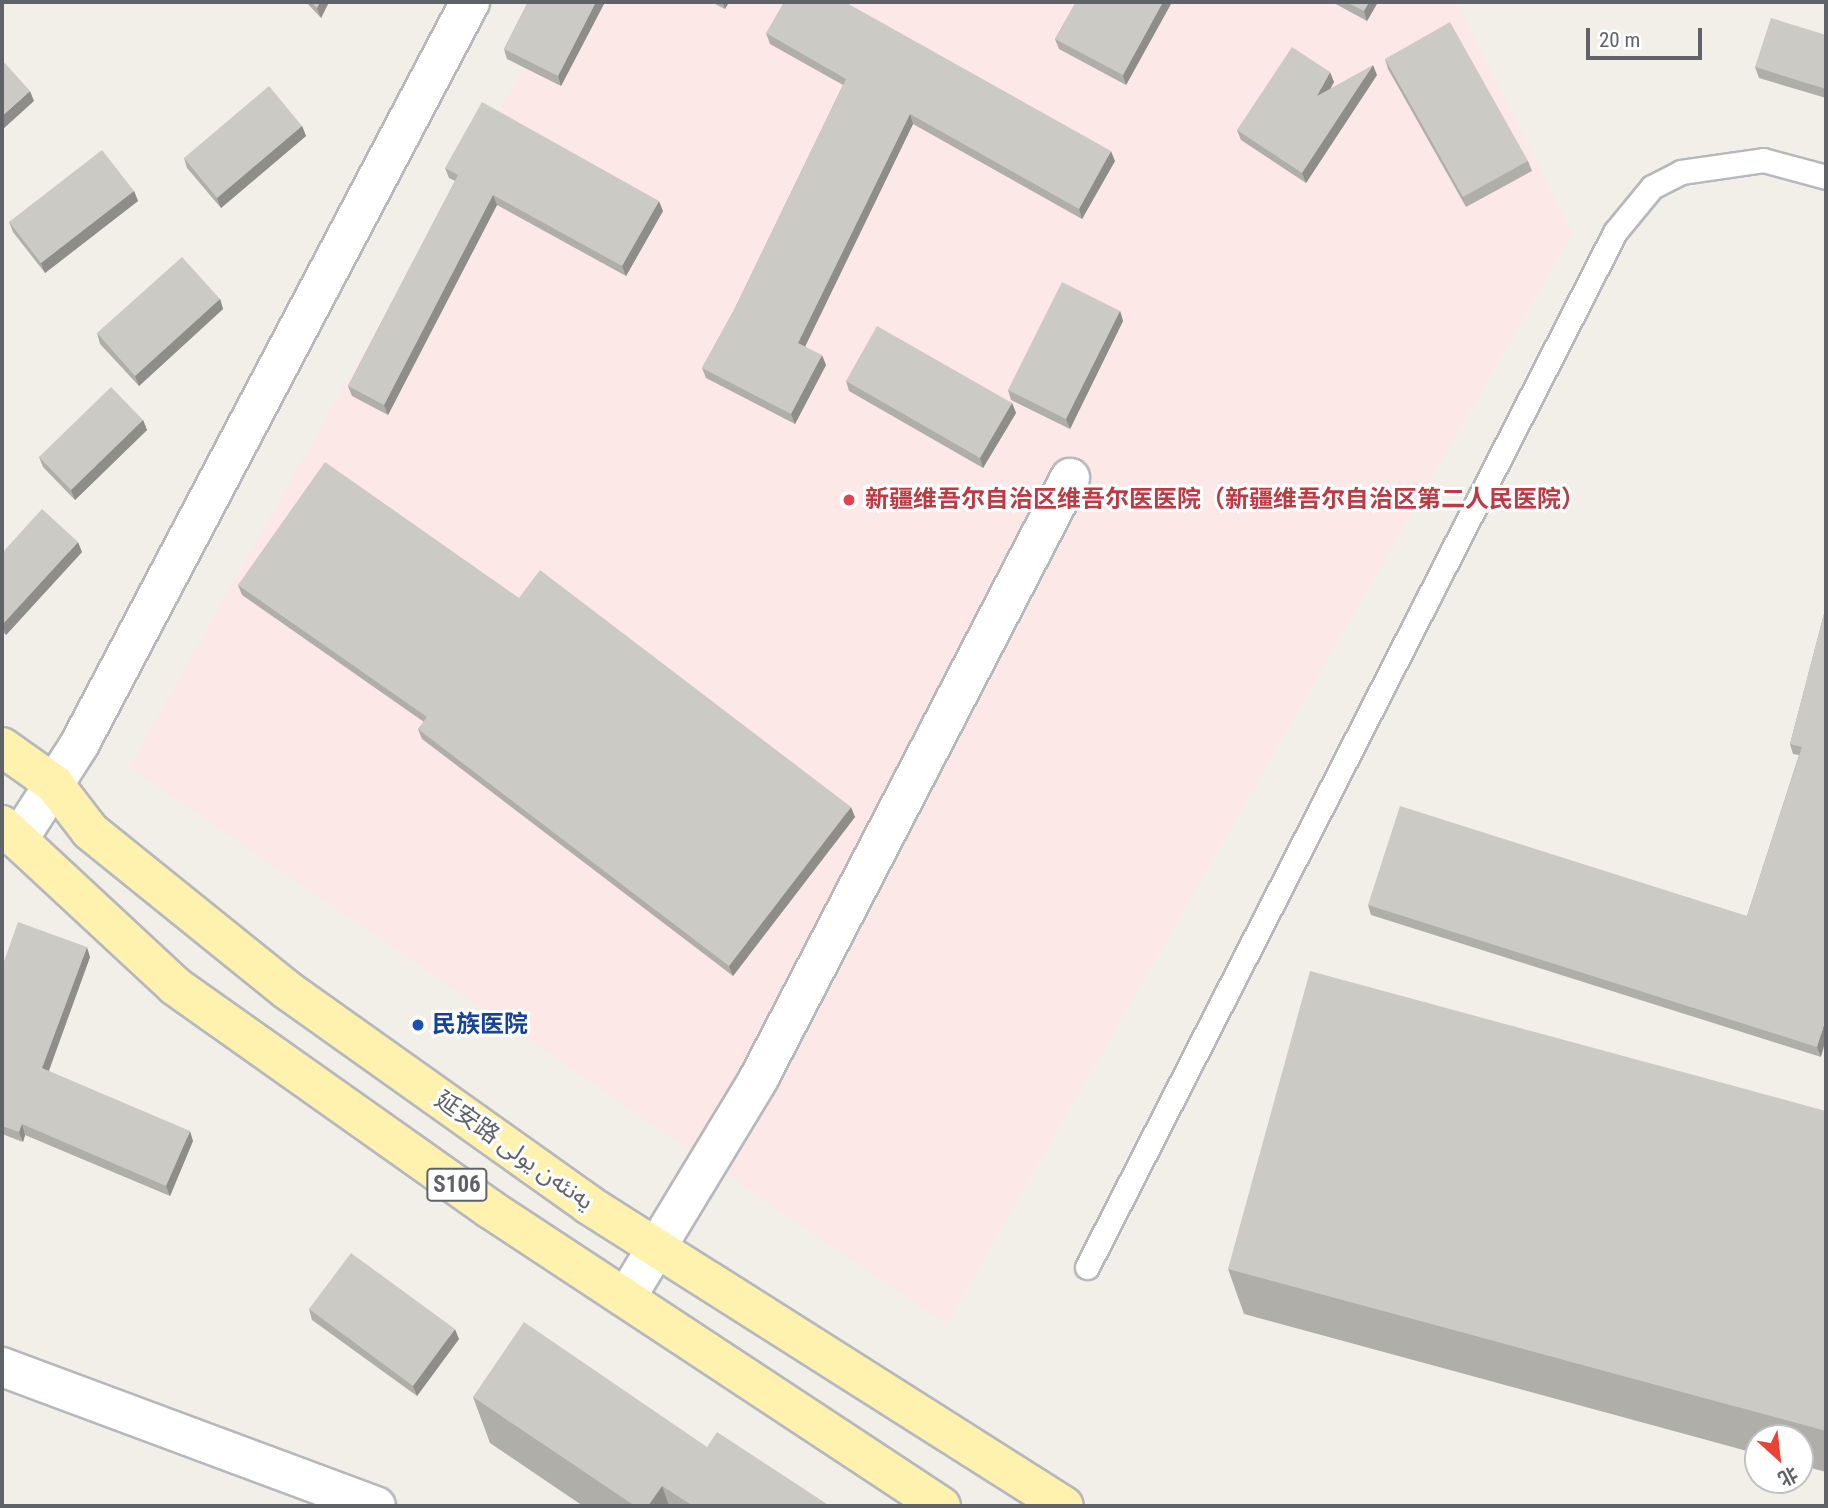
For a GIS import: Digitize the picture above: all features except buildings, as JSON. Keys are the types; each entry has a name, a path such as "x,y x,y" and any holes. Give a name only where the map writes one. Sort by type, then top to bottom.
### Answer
{"main road":[{"name":"延安路 يەنئەن يولى","path":"2,747 54,784 90,831 287,990 589,1205 1064,1506"},
{"name":"S106","path":"10,832 176,986 490,1209 941,1506"}],"street":[{"path":"10,832 54,784 86,733 470,2"},
{"path":"626,1298 759,1078 1070,478"},
{"path":"2,1367 376,1506"}],"lane":[{"path":"1087,1267 1615,232 1652,187 1681,172 1763,160 1826,177"}],"shaded area":[{"name":"新疆维吾尔自治区维吾尔医医院（新疆维吾尔自治区第二人民医院）","path":"561,2 1457,2 1572,233 946,1324 129,767"}],"place":[{"name":"新疆维吾尔自治区维吾尔医医院（新疆维吾尔自治区第二人民医院）","path":"849,500"},
{"name":"民族医院","path":"418,1025"}]}
